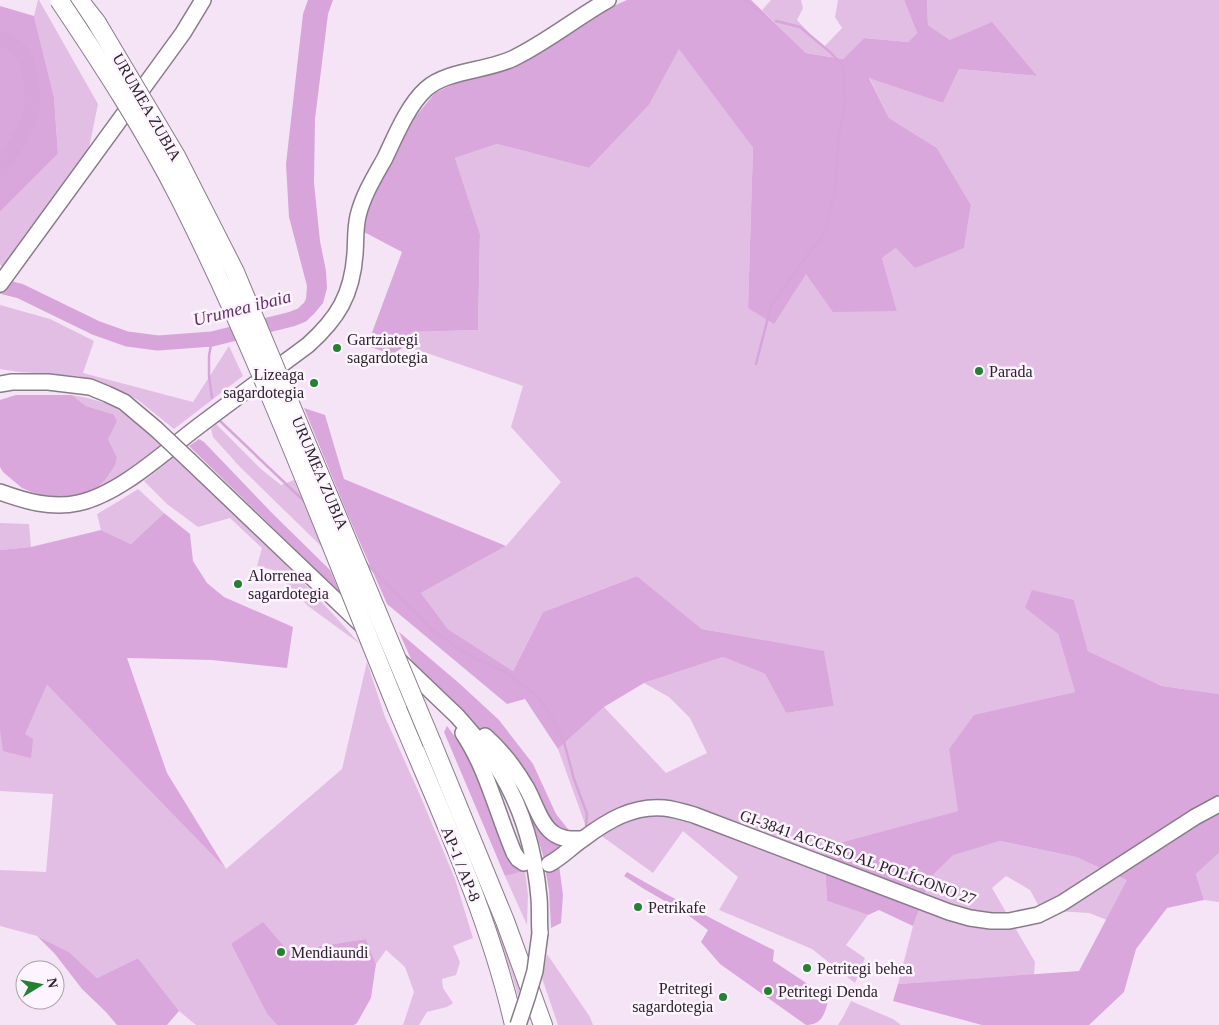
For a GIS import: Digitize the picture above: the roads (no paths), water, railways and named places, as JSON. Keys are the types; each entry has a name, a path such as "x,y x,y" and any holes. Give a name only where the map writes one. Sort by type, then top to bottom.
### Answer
{"highway":[{"name":"URUMEA ZUBIA","path":"59,0 98,58 138,125 179,198 221,283 297,462 397,708"},
{"name":"URUMEA ZUBIA","path":"79,0 97,23 176,156 236,272 432,743"},
{"path":"84,0 97,23"},
{"name":"AP-1 / AP-8","path":"397,708 481,913 516,1025"},
{"name":"AP-1 / AP-8","path":"432,743 505,921 543,1025"}],"main road":[{"path":"0,284 183,33 203,0"},
{"path":"0,483 7,495 36,503 61,506 86,501 102,495 133,476 308,345 331,322 340,310 348,292 353,274 356,224 362,202 416,100 425,90 439,81 515,58 608,0"},
{"path":"4,382 48,382 90,387 124,402 156,429 457,716 478,740 498,767 511,792 522,817 536,868 540,900 540,933 535,971 516,1025"},
{"path":"0,393 15,389 37,387 48,382"},
{"path":"428,689 471,747 482,770 514,853 524,863"},
{"path":"457,716 470,722 489,739 508,762 527,787 545,824 551,832 560,838 582,839"},
{"name":"GI-3841 ACCESO AL POLÍGONO 27","path":"549,864 582,839 614,819 637,810 664,808 694,815 949,912 991,922 1009,921 1038,915 1062,903 1195,817 1219,804"}],"waterway":[{"path":"744,0 763,14"},
{"path":"756,364 771,306 824,234 835,192 838,142 845,102 843,66 831,53 800,27 776,21"},
{"name":"Urumea ibaia","path":"0,38 18,48 22,53 28,66 32,93 30,116 24,130 0,170"},
{"name":"Urumea ibaia","path":"0,286 20,291 96,328 127,339 158,343 212,339 292,319 302,315 307,310"},
{"path":"212,339 209,356 212,398"},
{"path":"219,420 307,504"},
{"path":"364,561 431,629 471,657 504,671 536,695 550,714 564,742 574,779 587,814 586,826"}],"place":[{"name":"Gartziategi sagardotegia","path":"337,348"},
{"name":"Parada","path":"979,371"},
{"name":"Lizeaga sagardotegia","path":"314,383"},
{"name":"Alorrenea sagardotegia","path":"238,584"},
{"name":"Petrikafe","path":"638,907"},
{"name":"Mendiaundi","path":"281,952"},
{"name":"Petritegi behea","path":"807,968"},
{"name":"Petritegi Denda","path":"768,991"},
{"name":"Petritegi sagardotegia","path":"723,997"}]}
